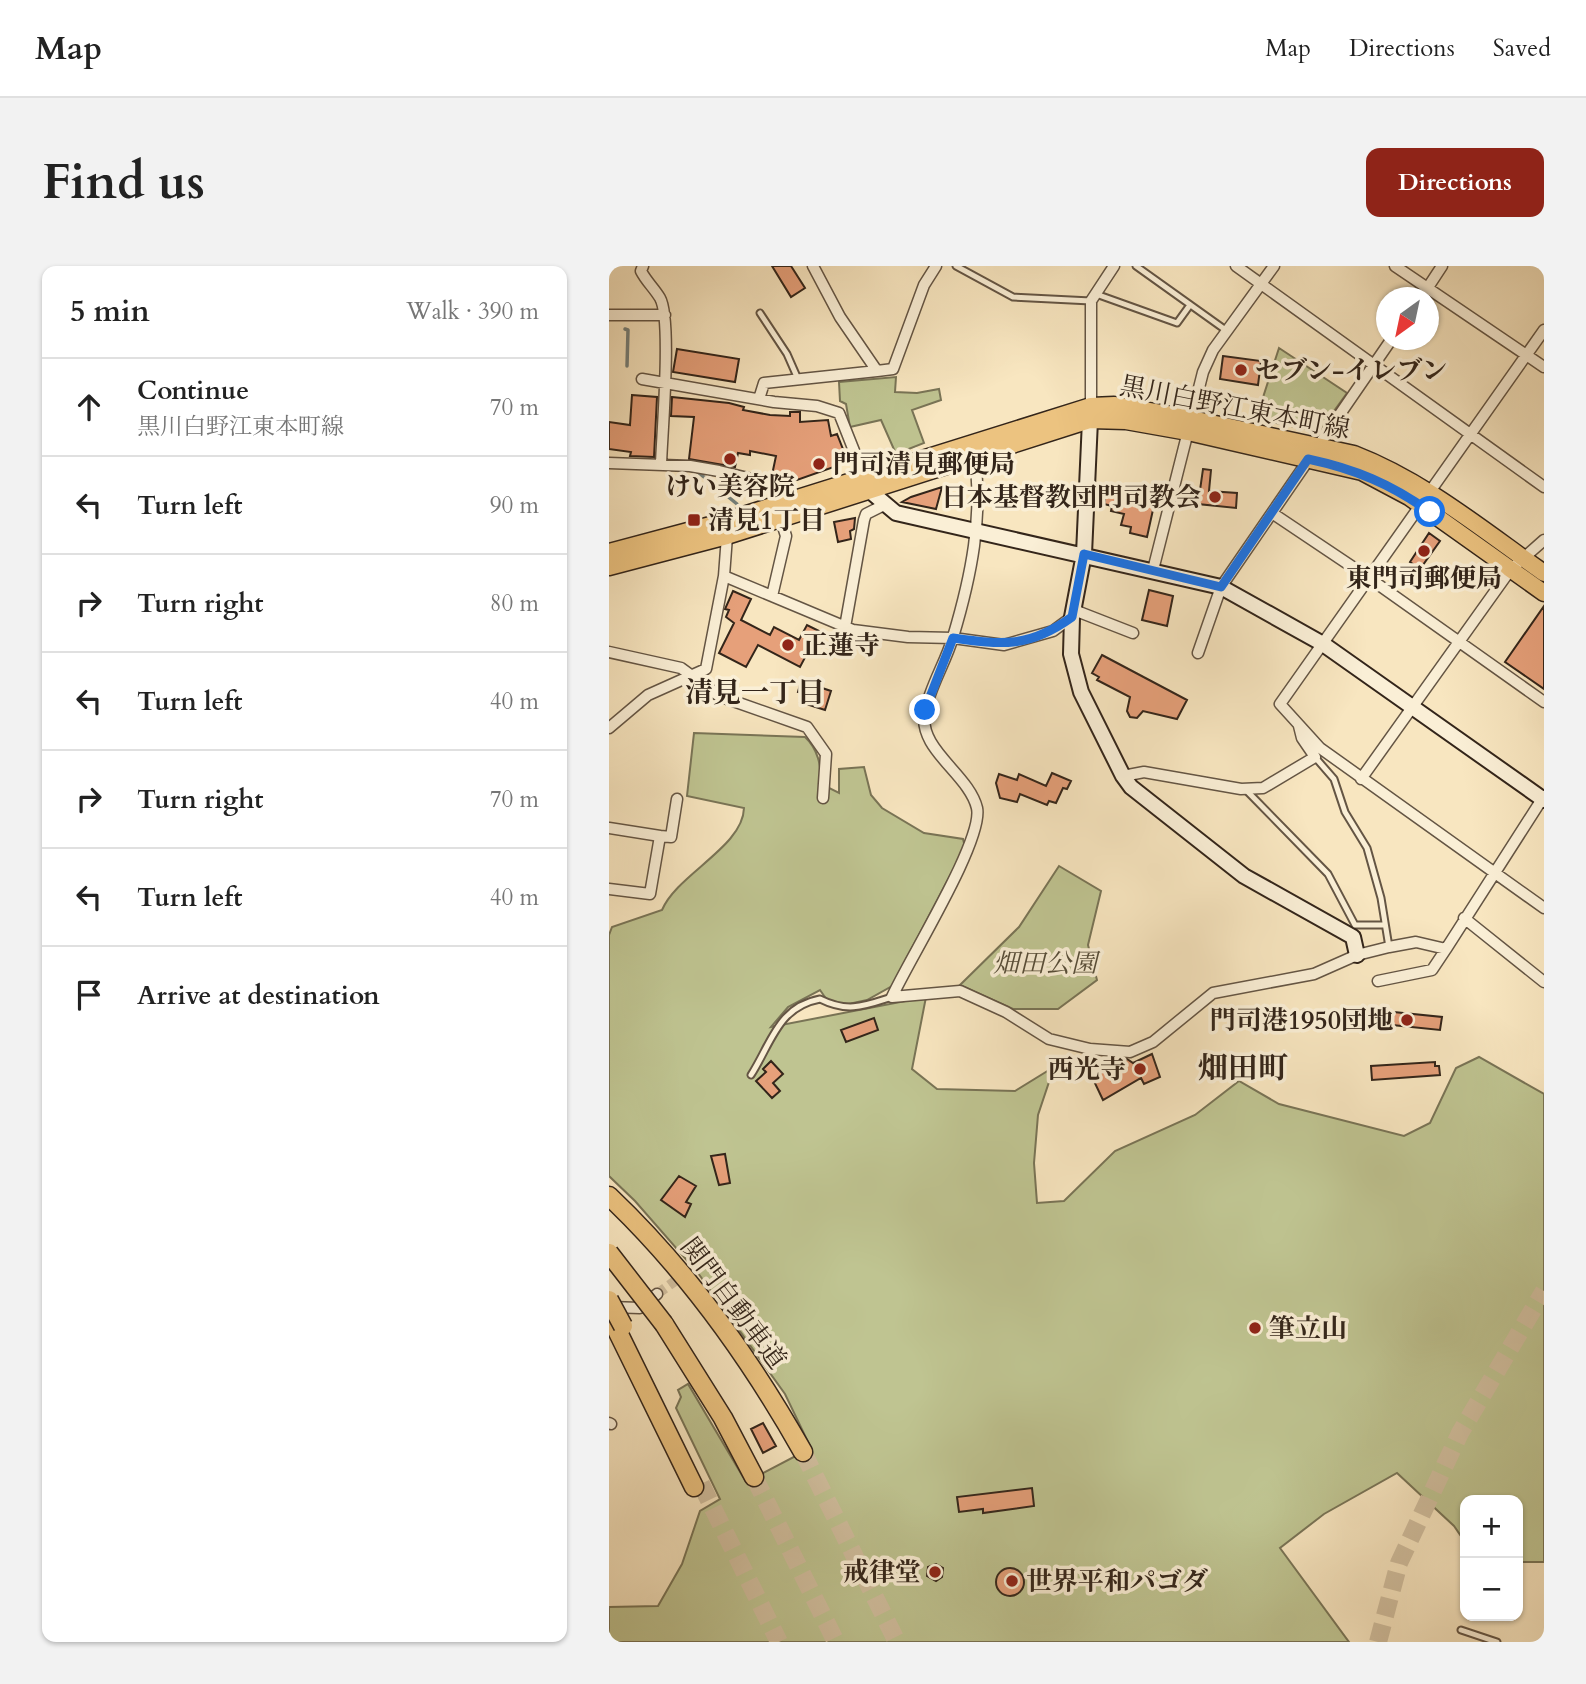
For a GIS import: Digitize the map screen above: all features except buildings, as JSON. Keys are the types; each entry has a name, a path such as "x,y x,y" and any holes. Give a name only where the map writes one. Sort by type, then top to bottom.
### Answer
{"highway":[{"name":"関門自動車道","path":"609,1196 649,1237 719,1320 752,1366 803,1452"},
{"path":"609,1253 664,1324 723,1418 754,1476"},
{"path":"609,1300 617,1323 698,1485"}],"main road":[{"name":"黒川白野江東本町線","path":"609,567 727,536 867,484 1114,405 1190,426 1313,453 1376,463 1517,564 1544,593"},
{"name":"黒川白野江東本町線","path":"609,552 789,500 867,484"},
{"name":"黒川白野江東本町線","path":"1517,564 1544,573"}],"street":[{"path":"643,266 641,271 660,298 665,315 661,464"},
{"path":"813,266 840,317 877,370"},
{"path":"759,400 764,383 893,369 924,285 936,266"},
{"path":"1114,266 1094,298 1084,554 1073,613 1071,654 1081,692 1123,776 1131,786 1244,876 1353,937 1357,956"},
{"path":"1236,266 1544,486"},
{"path":"1153,570 1203,373 1213,350 1274,266"},
{"path":"1395,266 1417,287"},
{"path":"1427,287 1443,266"},
{"path":"1439,302 1544,367"},
{"path":"609,315 665,315"},
{"path":"1544,330 1280,704 1320,748 1544,908"},
{"path":"1198,653 1221,587 1384,350"},
{"path":"642,379 759,400 817,406 839,413 867,484 884,505 896,513 1221,587 1323,644 1543,798 1432,970 1378,981"},
{"path":"893,997 972,841 974,830 977,808 960,779 937,751 924,724 925,710 953,638 978,531 974,449"},
{"path":"609,463 661,464 719,471 772,484 789,500"},
{"path":"845,627 864,520 866,514 884,505"},
{"path":"1272,513 1544,702"},
{"path":"772,596 786,536 781,517"},
{"path":"609,727 648,695 706,669 724,576 727,536"},
{"path":"1361,779 1457,641 1517,564 1544,540"},
{"path":"724,576 845,627 908,637 953,638 1004,645 1053,631 1073,613"},
{"path":"1073,613 1133,633"},
{"path":"609,652 681,668 719,696 807,727 825,754 823,798"},
{"path":"1123,776 1144,772 1245,789 1263,788 1314,756 1302,738 1298,723"},
{"path":"609,828 671,837 677,799"},
{"path":"609,889 650,894 660,836"},
{"path":"1464,918 1544,982"},
{"path":"893,997 960,990 1006,1012 1049,1039 1090,1049 1130,1052 1153,1042 1213,993 1314,974 1357,956 1389,947 1416,942 1446,949"},
{"path":"609,1307 640,1308 657,1294"}],"lane":[{"path":"956,266 1013,297 1094,298 1177,323 1191,305"},
{"path":"1136,266 1227,331"},
{"path":"760,313 787,354 798,379"},
{"path":"1314,756 1324,763 1334,779 1345,811 1367,848 1381,898 1389,947"},
{"path":"1245,789 1328,874 1355,925 1385,925"},
{"path":"751,1075 778,1023 790,1010 820,999 838,1008 848,1009 893,997"},
{"path":"1461,1630 1497,1642"}],"green space":[{"path":"1279,348 1347,393 1321,429 1315,431 1256,419"},
{"path":"896,377 895,392 917,393 939,389 941,400 912,410 924,443 896,454 881,420 850,427 846,404 840,401 839,382"},
{"path":"694,733 805,737 818,758 819,783 839,793 839,769 864,767 871,795 882,808 924,833 963,839 965,847 892,986 867,1000 844,1005 827,1000 820,990 788,1007 771,1027 926,997 912,1069 937,1089 1015,1091 1054,1067 1038,1115 1034,1163 1037,1203 1064,1201 1115,1151 1195,1115 1239,1081 1279,1104 1404,1136 1430,1123 1456,1068 1479,1057 1544,1094 1544,1562 1523,1562 1523,1495 1460,1495 1460,1535 1397,1473 1324,1514 1280,1548 1349,1642 609,1642 609,1607 658,1606 682,1564 700,1511 720,1499 676,1408 681,1397 678,1390 688,1384 746,1482 811,1448 785,1394 698,1273 635,1201 609,1176 609,935 612,927 662,910 681,884 733,835 741,822 744,808 687,796"},
{"name":"畑田公園","path":"1059,866 1101,891 1088,945 1097,980 1058,1009 1013,1009 960,985 1019,927"}],"waterway":[{"path":"625,329 628,330 627,366"},
{"path":"699,473 737,504"}],"tunnel":[{"path":"657,1294 693,1268"},
{"path":"1378,1642 1399,1563 1460,1433 1544,1291"},
{"path":"803,1452 897,1642"},
{"path":"754,1477 836,1642"},
{"path":"701,1484 779,1642"}],"place":[{"name":"セブン-イレブン","path":"1241,370"},
{"name":"けい美容院","path":"730,459"},
{"name":"門司清見郵便局","path":"819,464"},
{"name":"日本基督教団門司教会","path":"1215,497"},
{"name":"清見1丁目","path":"694,520"},
{"name":"東門司郵便局","path":"1424,551"},
{"name":"正蓮寺","path":"788,645"},
{"name":"門司港1950団地","path":"1407,1020"},
{"name":"西光寺","path":"1140,1069"},
{"name":"筆立山","path":"1255,1328"},
{"name":"戒律堂","path":"935,1572"},
{"name":"世界平和パゴダ","path":"1012,1581"}],"district":[{"name":"清見一丁目","path":"755,692"},
{"name":"畑田町","path":"1243,1068"}],"route":[{"path":"925,710 953,638 1004,645 1053,631 1072,617 1084,554 1221,587 1308,459 1362,472 1388,484 1430,512"}]}
